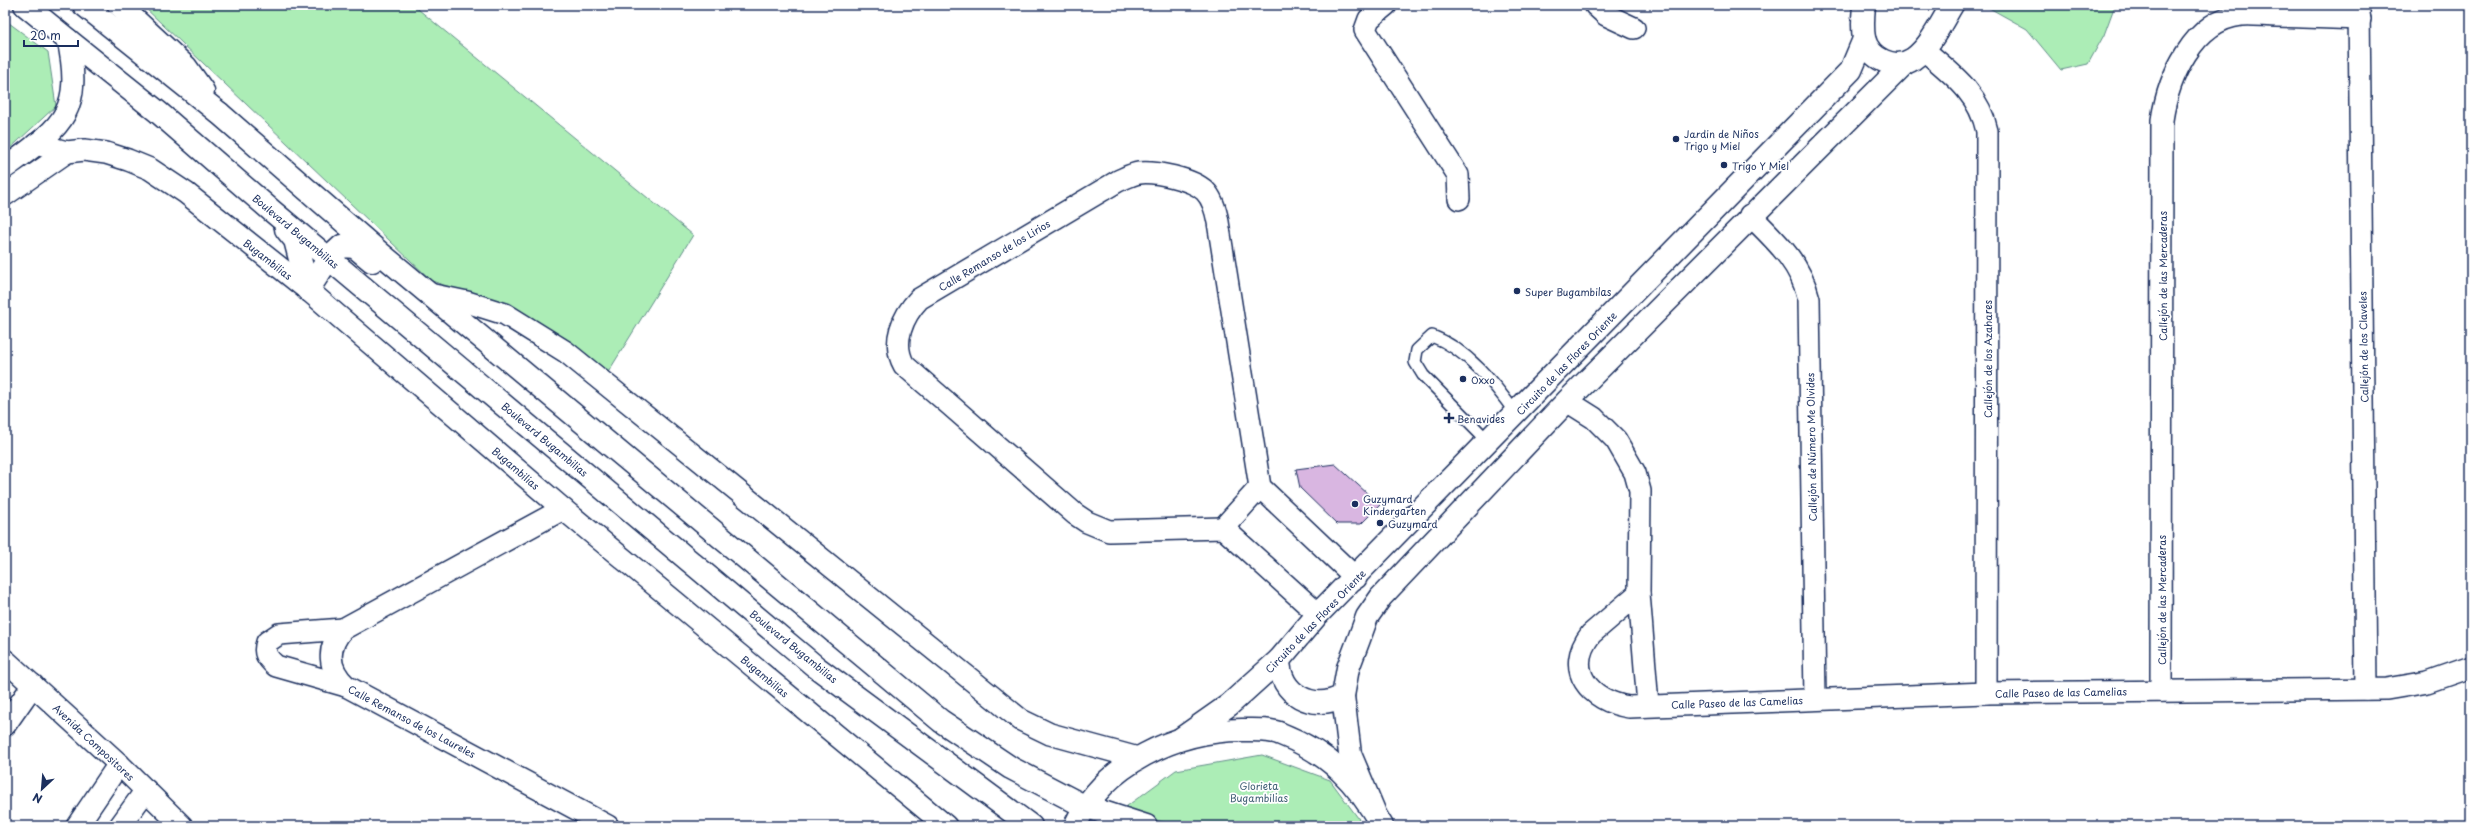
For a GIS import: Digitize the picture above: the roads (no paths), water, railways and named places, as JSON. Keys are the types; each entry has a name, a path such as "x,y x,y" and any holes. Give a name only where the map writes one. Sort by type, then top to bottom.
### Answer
{"main road":[{"name":"Boulevard Bugambilias","path":"26,5 158,112 272,211 816,666 1031,826"},
{"path":"49,5 68,40"},
{"path":"84,5 219,113 423,288 941,721 1011,768 1084,806 1146,826"},
{"path":"119,5 186,67 219,113"},
{"path":"1864,5 1862,22 1864,39 1878,57 1894,64 1904,64"},
{"path":"1378,819 1350,754 1343,696 1348,668 1367,617 1381,597 1567,401 1750,215 1904,64 1924,50 1952,5"},
{"name":"Circuito de las Flores Oriente","path":"1182,738 1230,705 1279,660 1318,614 1356,578 1851,70 1864,39"},
{"path":"272,211 295,240 308,290"},
{"path":"308,290 329,258 342,246 351,245 390,273 423,288"},
{"path":"1279,660 1279,669 1284,682 1300,698 1317,703 1335,700 1343,696"},
{"path":"1075,826 1084,806 1105,784 1138,758 1182,738 1230,730 1280,733 1315,750 1344,772 1378,819"}],"street":[{"path":"1386,5 1368,19 1365,30 1458,176 1459,199"},
{"path":"1595,5 1606,15 1634,28"},
{"name":"Callejón de los Claveles","path":"2360,12 2366,689"},
{"name":"Callejón de las Mercaderas","path":"2161,691 2162,120 2169,86 2176,70 2195,43 2219,23 2240,15 2360,12"},
{"path":"5,168 54,131 62,121 69,106 74,66 68,40"},
{"name":"Callejón de los Azahares","path":"1924,50 1965,85 1981,109 1987,131 1986,693"},
{"path":"36,144 66,152"},
{"name":"Bugambilias","path":"66,152 84,150 106,153 150,169 186,192 308,290 563,509 946,826"},
{"path":"5,195 66,152"},
{"name":"Calle Remanso de los Lirios","path":"1223,528 1109,531 1087,522 1075,514 904,365 899,357 898,345 904,321 910,309 919,299 1118,181 1138,173 1172,177 1189,182 1204,190 1214,204 1260,487"},
{"name":"Callejón de Número Me Olvides","path":"1750,215 1795,264 1802,275 1808,299 1815,699"},
{"path":"423,288 505,314 566,352 1021,720 1050,734 1138,758"},
{"path":"1567,401 1588,413 1606,428 1626,456 1635,473 1640,491 1639,593 1648,705"},
{"path":"1318,614 1223,528 1260,487 1356,578"},
{"path":"346,686 276,666 267,659 265,650 267,642 279,634 343,629 563,509"},
{"name":"Calle Paseo de las Camelias","path":"1639,593 1588,638 1582,650 1580,670 1582,680 1590,689 1610,702 1629,706 1986,693 2366,689 2408,686 2428,682 2471,667"},
{"name":"Calle Remanso de los Laureles","path":"343,629 333,644 331,661 334,671 346,686 608,826"},
{"name":"Avenida Compositores","path":"5,660 119,764 182,826"},
{"path":"5,725 33,685"},
{"path":"86,823 119,764"},
{"path":"120,826 146,790"}],"lane":[{"path":"1489,442 1423,375 1414,362 1417,350 1432,336 1446,341 1487,376 1516,414"}],"place":[{"name":"Jardin de Niños Trigo y Miel","path":"1676,139"},
{"name":"Trigo Y Miel","path":"1724,165"},
{"name":"Super Bugambilas","path":"1517,291"},
{"name":"Oxxo","path":"1463,379"},
{"name":"Benavides","path":"1449,418"},
{"name":"Guzymard Kindergarten","path":"1355,504"},
{"name":"Guzymard","path":"1380,523"}],"park label":[{"name":"Glorieta Bugambilias","path":"1259,790"}]}
